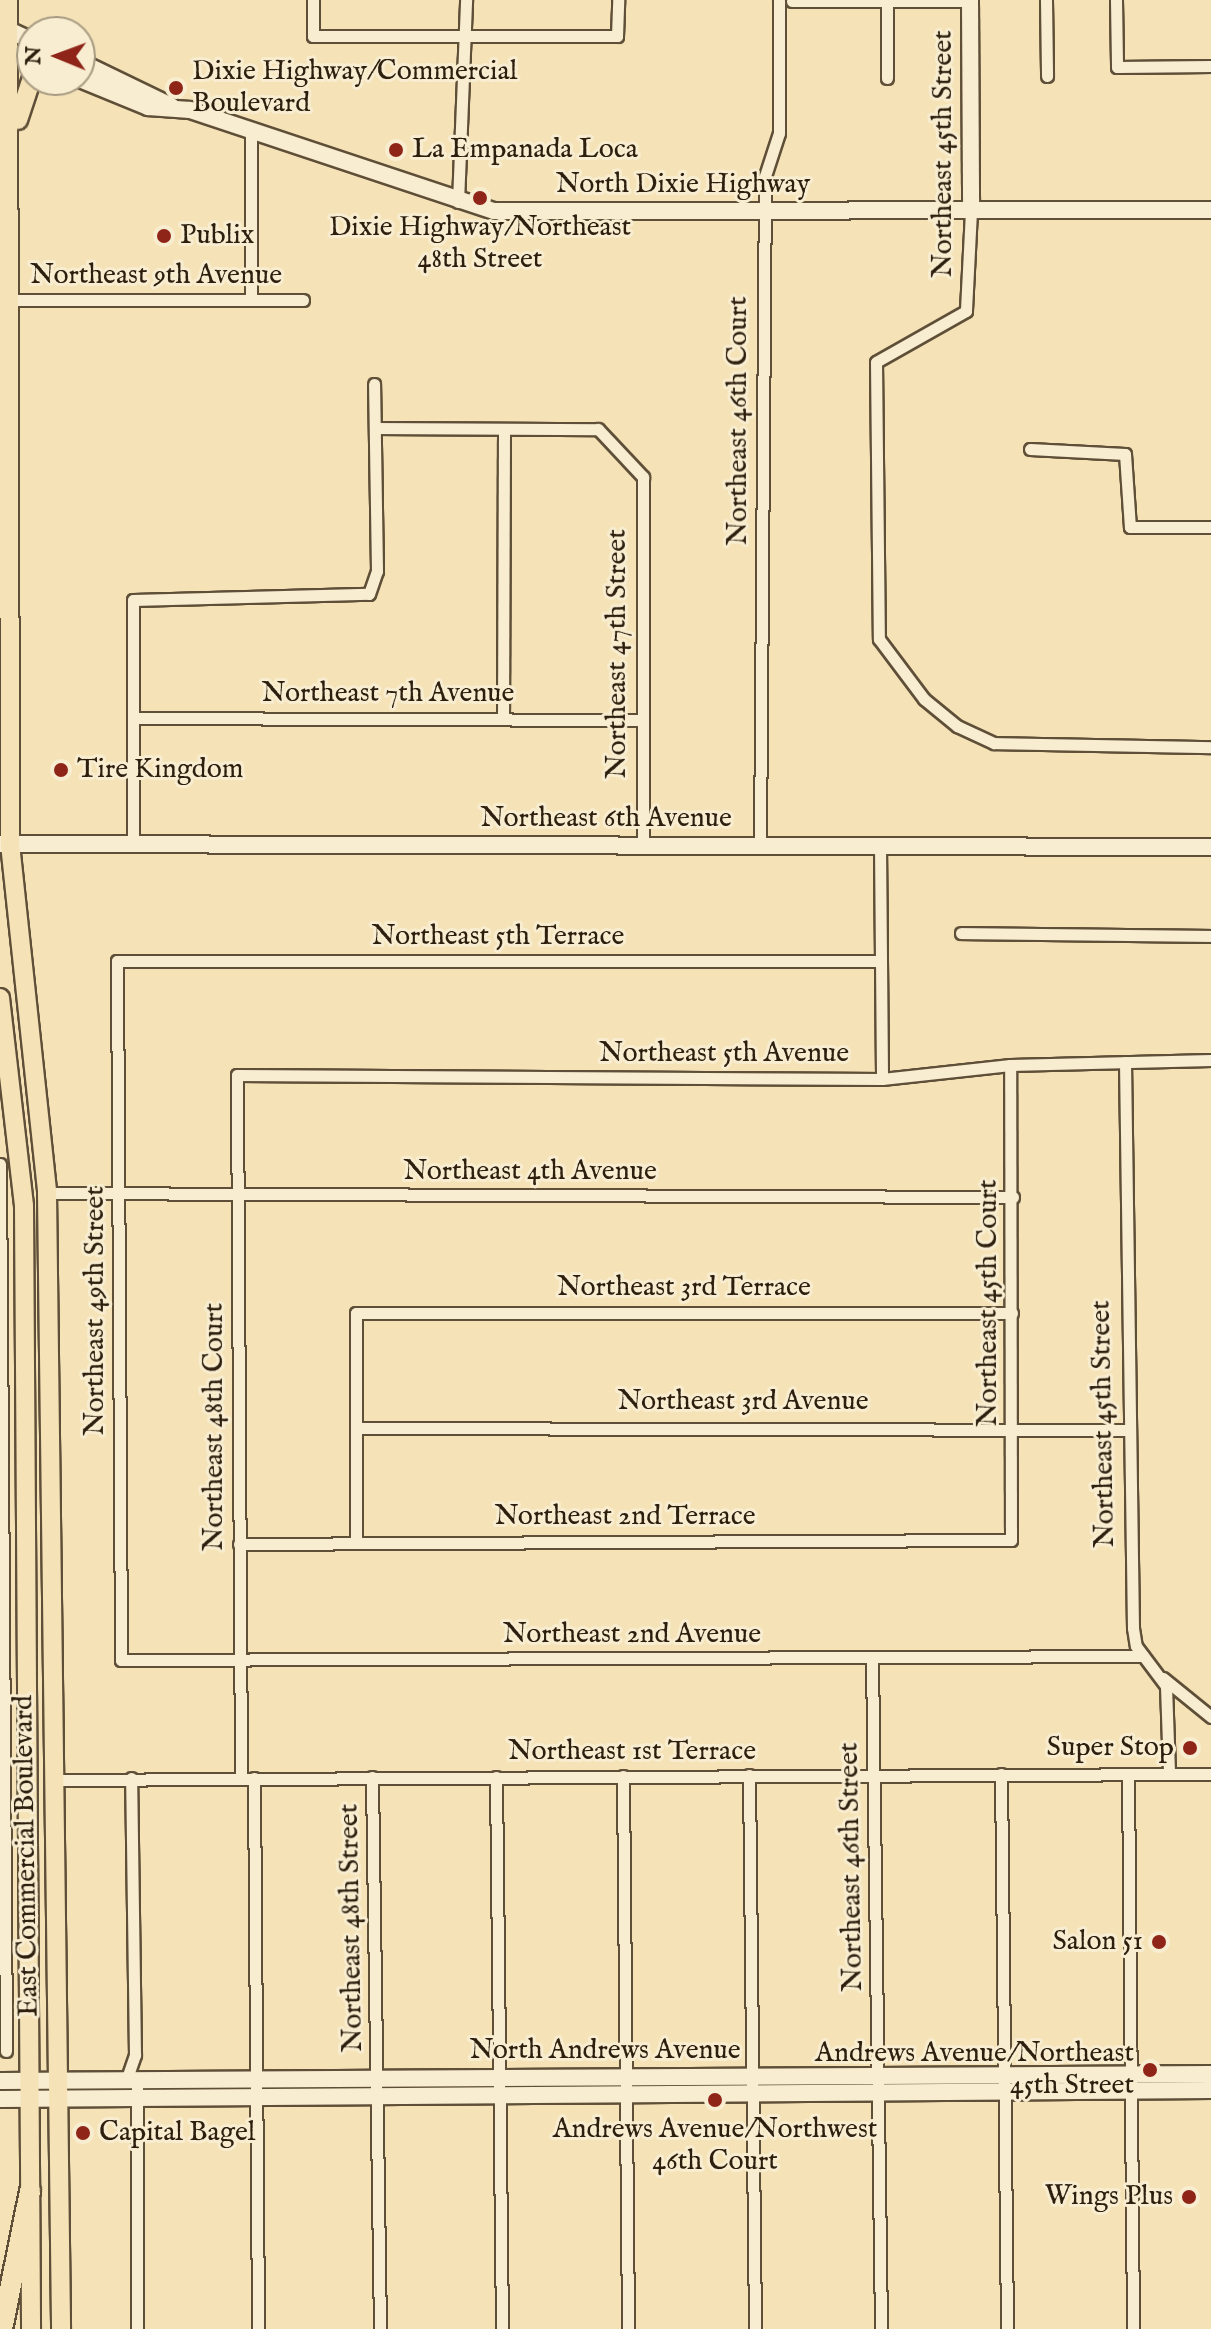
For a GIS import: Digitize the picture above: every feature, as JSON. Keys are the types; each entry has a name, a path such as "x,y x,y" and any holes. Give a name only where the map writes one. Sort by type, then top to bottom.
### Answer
{"highway":[{"path":"2,2329 30,2191"}],"main road":[{"name":"East Commercial Boulevard","path":"8,0 4,28 8,135 4,294 9,389 5,521 10,653 5,844 47,1193 52,1780 61,2090 61,2329"},
{"name":"Northeast 45th Street","path":"970,0 971,211"},
{"name":"North Dixie Highway","path":"96,70 171,106 458,202 494,211 1211,210"},
{"name":"North Dixie Highway","path":"96,86 148,107 171,106"},
{"path":"8,135 24,96"},
{"path":"0,320 1,376 9,389"},
{"path":"0,546 2,632 10,653"},
{"name":"Northeast 6th Avenue","path":"5,844 1211,847"},
{"name":"East Commercial Boulevard","path":"0,998 15,1094 24,1206 31,2329"},
{"path":"15,1094 28,1104 33,1170 47,1193"},
{"path":"24,1206 38,1218 39,1292 48,1308"},
{"path":"26,1349 36,1363 37,1443 49,1462"},
{"path":"26,1468 39,1486 41,1576 51,1589"},
{"path":"28,1677 38,1689 40,1762 52,1780"},
{"path":"28,1780 40,1795 44,1852 54,1865"},
{"name":"North Andrews Avenue","path":"61,2090 132,2081 378,2097 504,2087 1129,2082 1211,2074"},
{"name":"North Andrews Avenue","path":"0,2081 29,2090 61,2090 137,2099 379,2077 504,2087"},
{"name":"North Andrews Avenue","path":"1129,2082 1211,2090"},
{"name":"North Andrews Avenue","path":"0,2099 29,2090"}],"street":[{"path":"313,0 313,36 617,36 618,0"},
{"path":"458,202 466,0"},
{"name":"Northeast 46th Court","path":"760,845 764,213 765,176 779,133 779,0"},
{"path":"792,1 970,0"},
{"path":"1046,0 1047,76"},
{"path":"1116,0 1117,67 1211,66"},
{"path":"887,1 887,78"},
{"path":"251,133 251,300"},
{"name":"Northeast 45th Street","path":"971,211 966,311 876,362 879,639 924,699 994,743 1211,747"},
{"name":"Northeast 9th Avenue","path":"4,294 303,300"},
{"path":"133,845 133,600 369,594 377,571 378,428 374,384"},
{"path":"378,428 504,429 503,718"},
{"name":"Northeast 47th Street","path":"504,429 598,429 636,465 643,477 643,845"},
{"path":"1030,449 1125,454 1130,527 1211,527"},
{"name":"Northeast 7th Avenue","path":"135,718 641,720"},
{"path":"880,845 882,1079"},
{"path":"961,933 1211,936"},
{"name":"Northeast 5th Terrace","path":"117,961 879,961"},
{"name":"Northeast 49th Street","path":"117,961 121,1660"},
{"name":"Northeast 5th Avenue","path":"237,1075 882,1079 1010,1065 1211,1060"},
{"name":"Northeast 45th Street","path":"1125,1062 1133,1628 1143,1656 1163,1678"},
{"name":"Northeast 45th Court","path":"1010,1065 1013,1197 1011,1540"},
{"name":"Northeast 48th Court","path":"237,1075 240,1661 248,1778 258,2329"},
{"path":"0,1164 6,2051"},
{"name":"Northeast 4th Avenue","path":"47,1193 1013,1197"},
{"path":"0,1204 24,1206"},
{"name":"Northeast 3rd Terrace","path":"357,1428 356,1313 1012,1313"},
{"name":"Northeast 3rd Avenue","path":"357,1428 1013,1426 1130,1430"},
{"path":"356,1542 357,1428"},
{"path":"1,1467 26,1468"},
{"name":"Northeast 2nd Terrace","path":"239,1544 1011,1540"},
{"name":"Northeast 2nd Avenue","path":"121,1660 1143,1656"},
{"name":"Northeast 46th Street","path":"872,1658 881,2083 881,2329"},
{"path":"1163,1678 1211,1717"},
{"path":"1163,1678 1169,1773"},
{"path":"1001,1774 1007,2329"},
{"path":"1128,1774 1133,2329"},
{"name":"Northeast 1st Terrace","path":"52,1780 1211,1774"},
{"path":"749,1775 755,2085 755,2329"},
{"path":"623,1776 628,2329"},
{"name":"Northeast 48th Street","path":"372,1777 379,2077 380,2329"},
{"path":"496,1777 504,2087 502,2329"},
{"path":"131,1778 135,2055 132,2081 137,2099 137,2329"},
{"path":"5,1779 28,1780"}],"place":[{"name":"Dixie Highway/Commercial Boulevard","path":"176,88"},
{"name":"La Empanada Loca","path":"396,150"},
{"name":"Dixie Highway/Northeast 48th Street","path":"480,198"},
{"name":"Publix","path":"164,236"},
{"name":"Tire Kingdom","path":"61,770"},
{"name":"Super Stop","path":"1190,1748"},
{"name":"Salon 51","path":"1159,1942"},
{"name":"Andrews Avenue/Northeast 45th Street","path":"1150,2070"},
{"name":"Andrews Avenue/Northwest 46th Court","path":"715,2100"},
{"name":"Capital Bagel","path":"83,2133"},
{"name":"Wings Plus","path":"1189,2197"}]}
